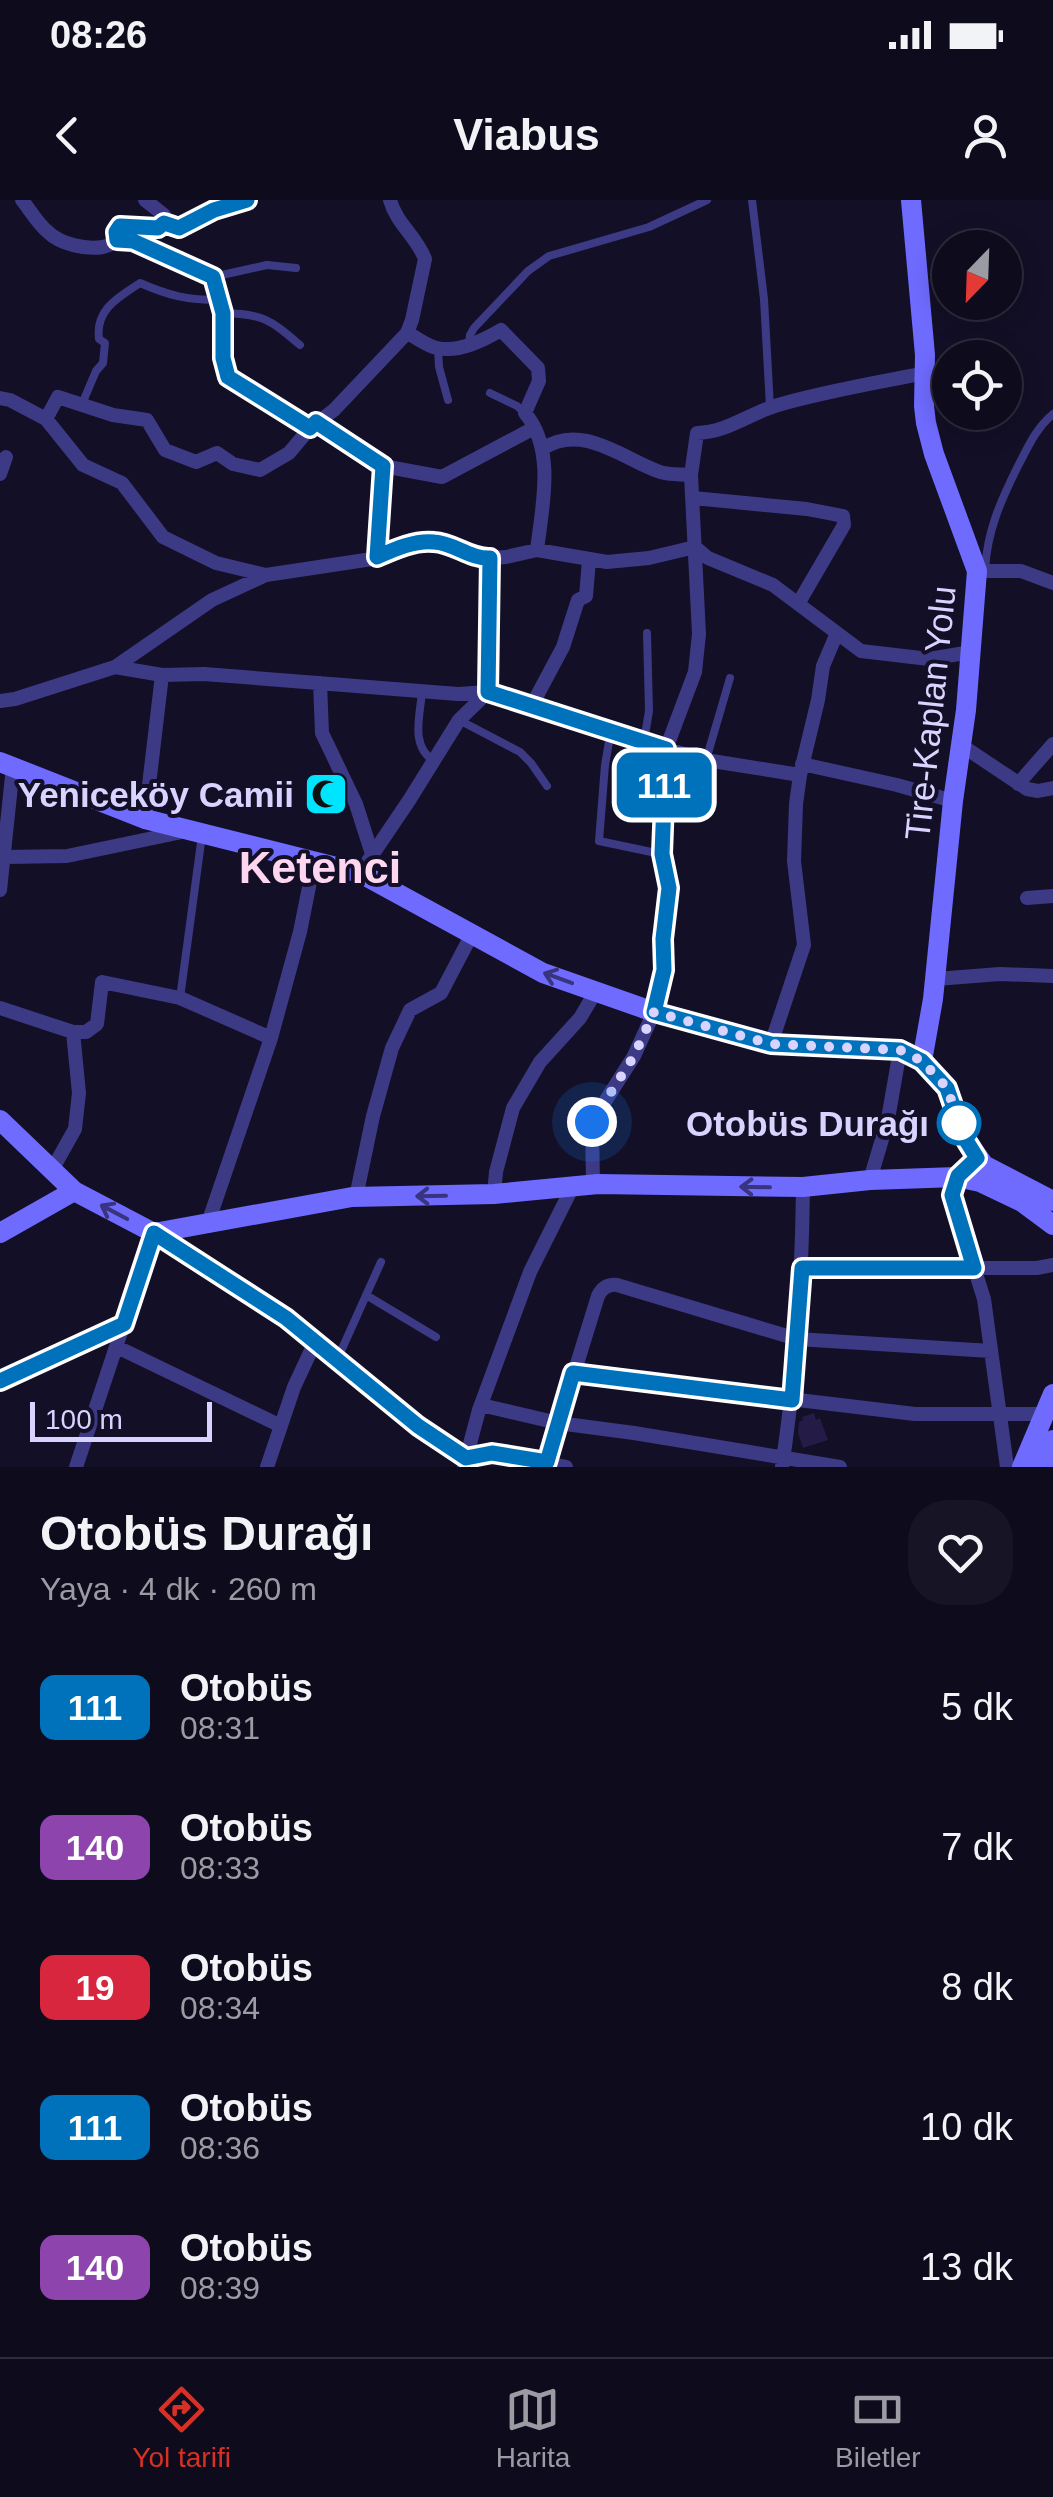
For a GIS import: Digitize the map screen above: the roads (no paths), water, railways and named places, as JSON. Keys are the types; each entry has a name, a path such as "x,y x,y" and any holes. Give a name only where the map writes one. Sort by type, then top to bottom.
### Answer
{"street":[{"path":"22,200 48,233 60,240 92,247 117,240 133,241 213,277 221,306 223,358 228,377 383,466 442,477 534,428"},
{"path":"145,200 162,212 164,223"},
{"path":"164,223 179,228 214,210 247,200"},
{"path":"46,419 58,397 113,415 147,420 166,450 196,462 217,454 234,464 260,470 289,453 407,333 425,259 395,215 390,200"},
{"name":"Tire-Kaplan Yolu","path":"911,200 925,373 924,406 930,439 981,570 936,979 922,1061"},
{"path":"117,240 120,226 158,228 164,223"},
{"path":"407,333 438,348 483,341 502,330 536,363 539,381 525,413 542,450 544,491 537,550"},
{"path":"465,1462 481,1405 530,1272 582,1187 592,1122 634,1056 654,1012 664,970 669,888 662,854 666,749 695,672 699,634 691,475 696,433 712,433 806,396 925,373"},
{"path":"0,398 46,419 82,465 122,483 164,537 216,563 266,575"},
{"path":"542,450 578,438 618,450 662,473 691,475"},
{"path":"0,474 6,457"},
{"path":"377,557 383,466"},
{"path":"692,498 843,516 844,524 798,604"},
{"path":"0,701 115,667 212,600 266,575 377,557 404,546 436,542 480,558 537,550 606,562 649,558 696,547"},
{"path":"696,547 708,558 773,584 862,651 928,659 971,652"},
{"path":"360,873 458,720 488,692 490,558"},
{"path":"532,705 563,647 578,600 586,596 589,560"},
{"path":"981,570 1021,571 1053,584"},
{"path":"771,1044 804,945 794,861 796,804 823,666 836,633"},
{"path":"115,667 162,675 204,674 458,694 488,692 706,760 801,769 953,801"},
{"path":"145,819 162,675"},
{"path":"320,683 322,733 356,804 372,854"},
{"path":"1018,784 1053,744"},
{"path":"961,745 1018,784 1032,790 1053,788"},
{"path":"0,890 5,857 6,765 145,819 360,873 543,972 654,1012 771,1044 900,1050 922,1061 947,1088 964,1137 984,1165 1053,1202"},
{"path":"5,857 67,856 194,833"},
{"path":"208,1223 272,1038 314,862"},
{"path":"1027,898 1053,896"},
{"path":"356,1197 392,1048 410,1010 441,993 472,934"},
{"path":"936,979 1000,974 1053,976"},
{"path":"0,1008 73,1032 86,1032 97,1024 102,982 180,998 272,1038"},
{"path":"494,1194 513,1108 540,1062 580,1018 596,992"},
{"path":"52,1170 75,1129 79,1093 73,1032"},
{"path":"870,1180 888,1119 900,1050"},
{"path":"0,1120 74,1191 154,1233 286,1318 465,1462"},
{"path":"977,1158 958,1176 952,1195 984,1299 1006,1467"},
{"path":"154,1233 356,1197 494,1194 582,1187 803,1187 958,1176 1022,1202 1053,1225"},
{"path":"783,1462 797,1339 803,1187"},
{"path":"0,1233 74,1191"},
{"path":"76,1467 154,1233"},
{"path":"802,1268 1053,1265"},
{"path":"546,1465 598,1296 613,1284 797,1339 990,1351"},
{"path":"0,1381 124,1324"},
{"path":"267,1467 294,1387 315,1342"},
{"path":"117,1347 281,1426"},
{"path":"573,1373 915,1414 998,1414 1049,1404"},
{"path":"1022,1467 1049,1404"},
{"path":"481,1405 558,1424 783,1462 840,1467"},
{"path":"1042,1467 1053,1440"},
{"path":"465,1462 492,1453 566,1467"}],"lane":[{"path":"468,345 474,328 540,262 559,252 649,227 707,200"},
{"path":"752,200 764,299 770,407"},
{"path":"213,277 267,265 296,268"},
{"path":"82,404 103,362 105,343 99,338 99,324 104,310 140,282 173,296 261,316 300,345"},
{"path":"438,348 448,400"},
{"path":"490,393 525,413"},
{"path":"981,570 1001,501 1035,434 1053,414"},
{"path":"644,741 649,711 647,633"},
{"path":"706,760 730,678"},
{"path":"422,692 418,738 422,751 434,761"},
{"path":"458,720 520,752 547,786"},
{"path":"611,730 599,841 662,854"},
{"path":"180,998 194,833"},
{"path":"337,1360 381,1262"},
{"path":"366,1295 436,1337"}],"place":[{"name":"Yeniceköy Camii","path":"326,794"},
{"name":"Otobüs Durağı","path":"959,1123"}],"district":[{"name":"Ketenci","path":"320,867"}]}
